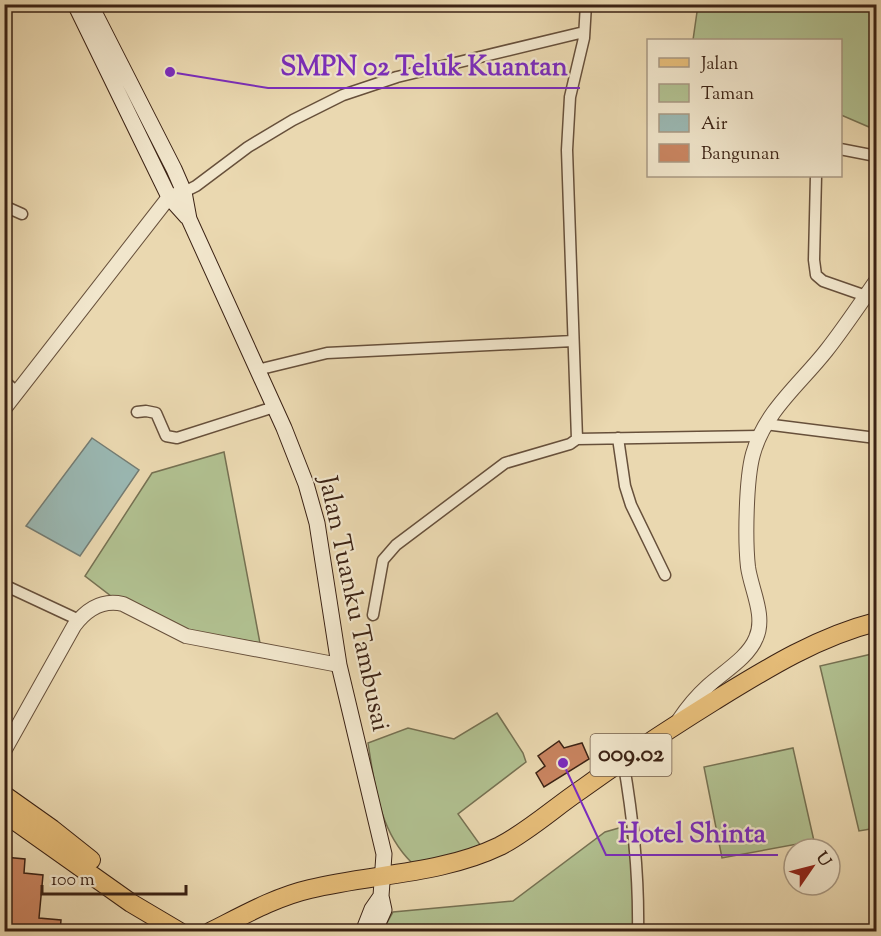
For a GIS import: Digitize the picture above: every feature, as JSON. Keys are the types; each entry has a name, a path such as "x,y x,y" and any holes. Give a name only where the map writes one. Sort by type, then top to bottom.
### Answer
{"main road":[{"name":"Jalan Tuanku Tambusai","path":"75,4 189,219 274,406 306,484 317,523 339,665 384,854 381,896 384,910 374,932"},
{"name":"Jalan Tuanku Tambusai","path":"90,4 176,195"},
{"name":"009.02","path":"210,932 289,895 383,874 429,868 466,859 501,845 674,726 753,678 814,643 852,628 876,622"},
{"path":"4,795 52,829 152,907 164,921"},
{"path":"4,813 130,903 180,932"},
{"path":"363,932 372,909 381,896"}],"street":[{"path":"577,439 567,150 570,97 584,32 586,4"},
{"path":"4,409 176,195 196,186 248,147 293,120 344,95 397,77 584,32"},
{"path":"842,149 876,156"},
{"path":"816,177 814,260 816,275 823,280 866,296"},
{"path":"4,206 22,213"},
{"path":"674,726 707,687 756,640 759,629 748,567 747,541 749,483 753,455 762,430 776,408 825,352 876,281"},
{"path":"257,370 327,353 573,341"},
{"path":"4,381 18,393"},
{"path":"137,412 156,413 166,436 177,438 274,406"},
{"path":"373,615 383,560 396,545 505,463 570,444 577,439 762,430 876,438"},
{"path":"618,438 625,486 631,505 665,576"},
{"path":"4,585 79,620"},
{"path":"4,751 79,620 93,608 112,602 123,604 186,636 339,665"},
{"path":"623,760 632,820 638,897 638,932"}],"green space":[{"path":"698,5 876,5 876,130 842,115 842,39 693,39"},
{"path":"224,452 260,643 191,631 124,598 111,596 85,576 152,473"},
{"path":"876,653 876,828 859,831 820,666"},
{"path":"497,713 523,753 526,762 458,814 481,846 448,856 412,863 392,837 385,822 376,791 368,743 408,728 454,739"},
{"path":"793,748 813,837 782,837 782,847 722,858 704,767"},
{"path":"626,826 633,875 634,931 382,932 393,912 513,901 605,832"}],"water":[{"path":"92,438 139,470 80,556 26,526"}],"building":[{"path":"559,741 564,748 582,743 589,759 544,787 536,773 545,766 538,756"},
{"path":"4,857 25,859 24,873 43,875 39,918 61,920 60,932 4,932"}],"place":[{"name":"SMPN 02 Teluk Kuantan","path":"170,72"},
{"name":"Hotel Shinta","path":"563,763"}]}
